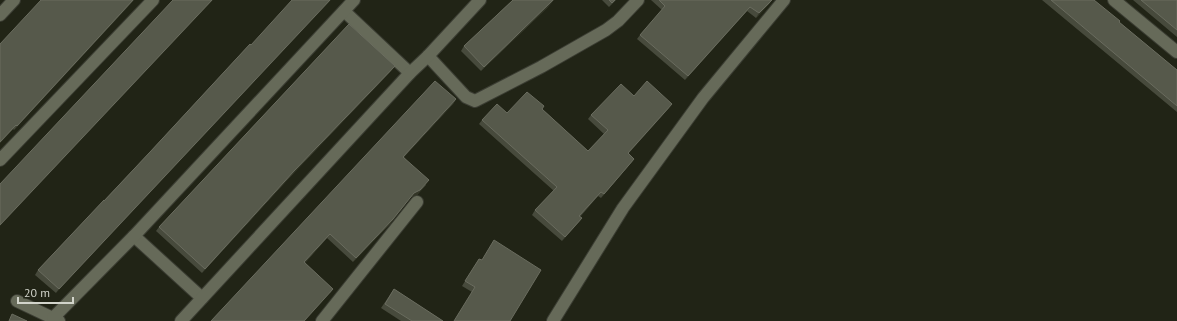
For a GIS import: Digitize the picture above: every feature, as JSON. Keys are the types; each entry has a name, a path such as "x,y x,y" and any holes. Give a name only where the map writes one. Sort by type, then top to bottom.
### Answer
{"street":[{"path":"0,15 14,0"},
{"path":"0,160 153,0"},
{"path":"17,301 56,320 354,0"},
{"path":"181,321 480,0"},
{"path":"428,56 466,98 475,101 541,67 606,30 618,21 638,0"},
{"path":"553,321 560,307 627,202 702,98 784,0"},
{"path":"1114,0 1177,52"},
{"path":"344,11 410,74"},
{"path":"322,321 417,202"},
{"path":"134,236 202,298"}],"building":[{"path":"41,0 133,0 17,126 16,125 0,142 0,44"},
{"path":"173,0 212,0 0,225 0,184"},
{"path":"292,0 330,0 59,289 38,270"},
{"path":"513,0 553,0 484,67 464,46"},
{"path":"659,0 772,0 759,13 750,7 688,76 640,35 665,6"},
{"path":"1051,0 1094,0 1120,21 1119,22 1177,70 1177,106"},
{"path":"1141,0 1177,0 1177,30"},
{"path":"349,24 395,66 294,171 205,269 159,227"},
{"path":"435,81 456,99 403,157 429,180 420,190 414,193 393,219 356,258 330,234 304,262 333,289 304,321 211,321"},
{"path":"647,81 672,104 628,153 634,159 604,194 601,192 579,216 582,218 565,237 535,210 557,187 482,120 497,104 507,113 527,92 544,106 542,109 588,151 608,130 591,115 621,84 634,96"},
{"path":"494,240 541,270 510,321 454,321 475,287 465,281 479,259 482,260"},
{"path":"394,289 443,321 412,321 385,304"},
{"path":"12,314 27,321 9,321"}]}
